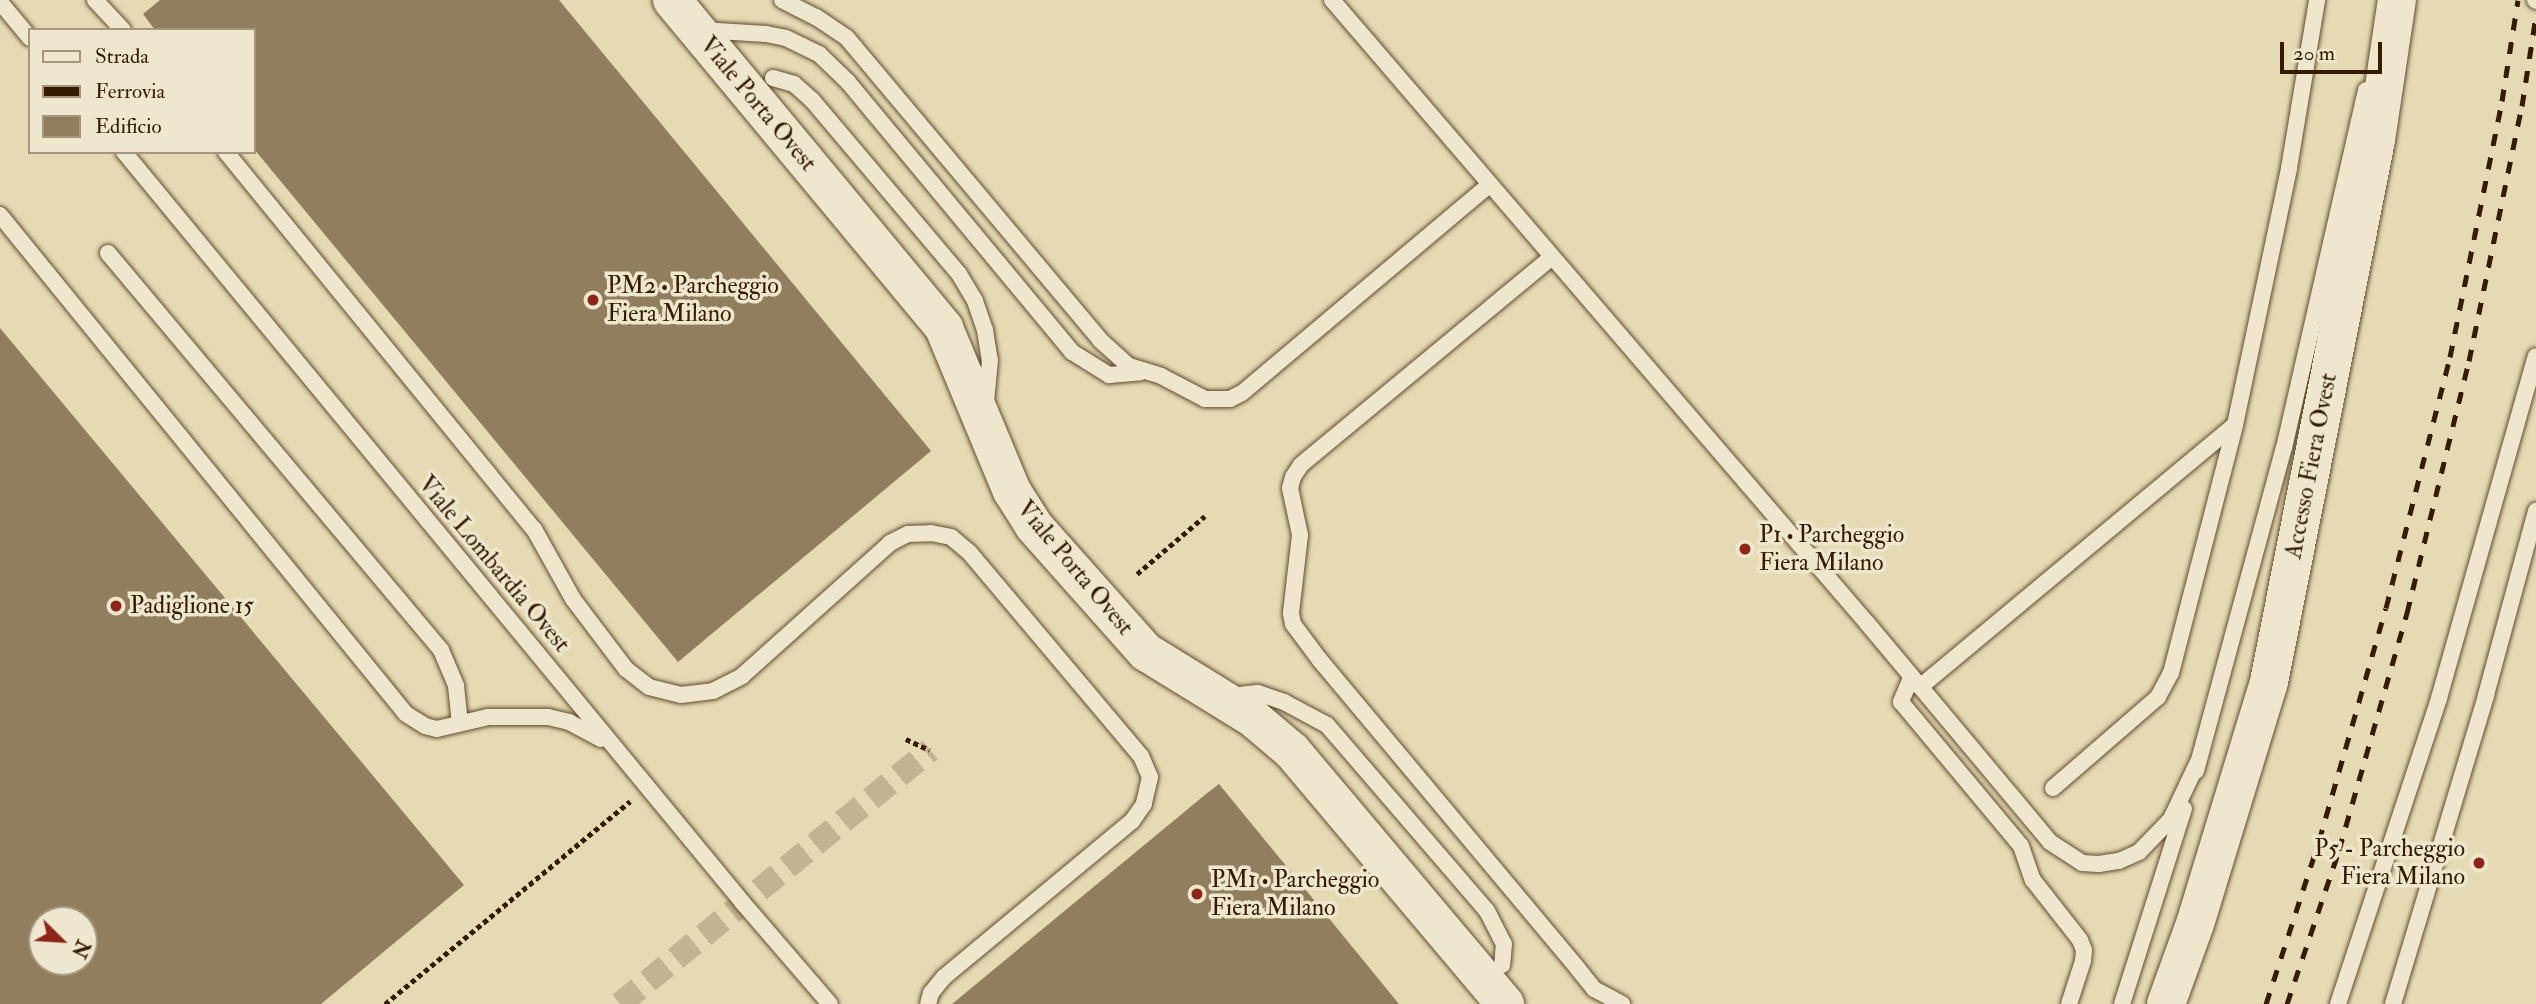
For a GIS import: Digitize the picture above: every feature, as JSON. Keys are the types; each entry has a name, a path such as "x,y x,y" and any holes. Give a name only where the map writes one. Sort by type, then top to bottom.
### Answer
{"street":[{"name":"Viale Porta Ovest","path":"672,0 944,328 984,418 1012,491 1034,526 1146,652 1168,668 1222,697 1276,736 1313,773 1505,1004"},
{"name":"Accesso Fiera Ovest","path":"2166,1004 2195,924 2269,682 2376,140 2397,0"}],"lane":[{"path":"95,0 121,28"},
{"path":"782,0 816,17 847,38 1100,340 1129,366 1141,372"},
{"path":"1332,0 1916,682 2039,830 2065,855 2082,863 2099,864 2119,861 2138,852 2171,820 2199,762"},
{"path":"2053,788 2158,697 2165,685 2235,425 2289,168 2317,0"},
{"path":"2122,1004 2199,762 2284,448 2319,288 2390,0"},
{"path":"0,2 28,36"},
{"path":"697,30 766,34 786,38 819,54 848,82 1072,352 1109,374 1141,372 1161,376 1205,399 1230,399 1242,393 1490,184"},
{"path":"773,78 794,84 812,100 959,274 975,301 985,330 990,360 984,418"},
{"name":"Viale Lombardia Ovest","path":"126,154 647,787 830,1004"},
{"path":"228,154 534,529 573,599 604,642 626,669 649,687 681,695 713,691 742,676 890,543 908,534 931,533 951,537 969,552 1141,756 1150,777 1144,804 1132,821 944,977 931,993 928,1004"},
{"path":"0,215 406,714 425,726 437,729 488,717 548,717 586,729 619,752"},
{"path":"108,253 441,650 456,686 460,723"},
{"path":"1552,257 1301,465 1290,488 1300,535 1291,613 1293,624 1319,659 1607,1004"},
{"path":"2338,1004 2439,698 2536,356"},
{"path":"2068,1004 2083,961 2084,950 2080,940 2033,880 2021,846 1901,702 1916,682 2235,425"},
{"path":"2393,1004 2486,695 2536,511"},
{"path":"1222,697 1258,693 1284,702 1327,725 1487,911 1504,944 1502,965"},
{"path":"1594,989 1622,1004"}],"path":[{"path":"1137,574 1205,516"},
{"path":"906,739 930,750"},
{"path":"385,1004 647,787"}],"building":[{"name":"PM2 • Parcheggio Fiera Milano","path":"160,0 559,0 931,451 678,662 256,151 256,28 154,28 143,14"},
{"name":"Padiglione 15","path":"0,328 464,885 321,1004 0,1004"},
{"name":"PM1 • Parcheggio Fiera Milano","path":"1219,784 1399,1004 952,1004 1206,794"}],"tunnel":[{"path":"620,1004 930,750"}],"railway":[{"path":"2266,1004 2319,841 2386,608 2450,357 2502,101 2518,0"},
{"path":"2287,1004 2339,850 2407,613 2469,361 2522,106 2536,16"}],"place":[{"name":"PM2 • Parcheggio Fiera Milano","path":"593,300"},
{"name":"P1 • Parcheggio Fiera Milano","path":"1745,549"},
{"name":"Padiglione 15","path":"116,606"},
{"name":"P5 - Parcheggio Fiera Milano","path":"2479,863"},
{"name":"PM1 • Parcheggio Fiera Milano","path":"1197,894"}]}
